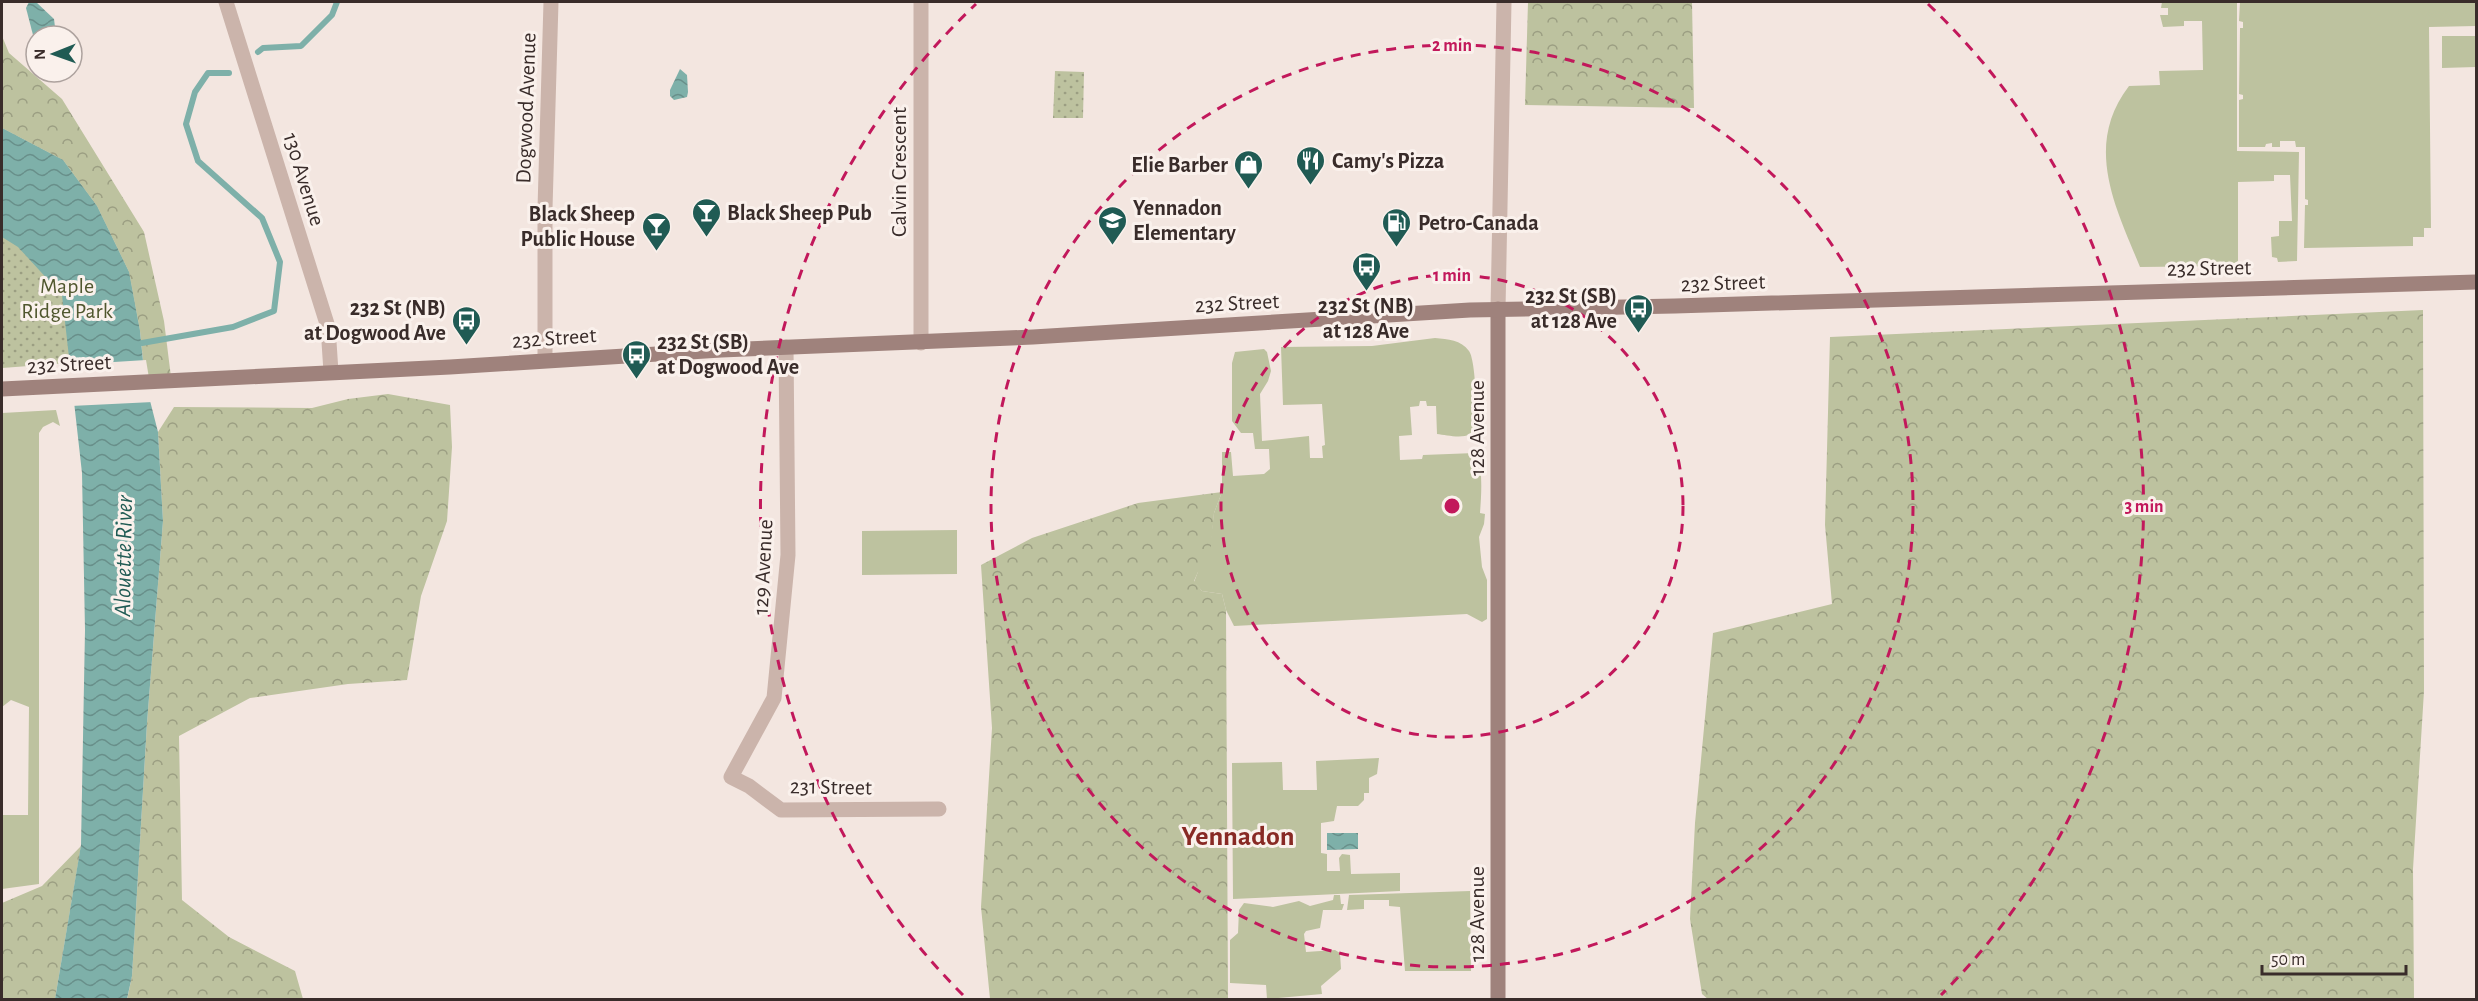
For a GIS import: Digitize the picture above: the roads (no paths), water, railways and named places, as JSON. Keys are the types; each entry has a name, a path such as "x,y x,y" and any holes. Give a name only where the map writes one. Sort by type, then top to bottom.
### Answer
{"main road":[{"name":"232 Street","path":"2,389 450,367 786,347 921,343 1498,309 1675,306 2476,282"},
{"name":"128 Avenue","path":"1498,309 1498,999"}],"street":[{"name":"130 Avenue","path":"226,2 328,327 331,372"},
{"name":"Dogwood Avenue","path":"545,360 545,208 551,2"},
{"name":"Calvin Crescent","path":"921,2 921,343"},
{"name":"128 Avenue","path":"1498,309 1504,2"},
{"name":"129 Avenue","path":"731,777 774,698 788,555 786,347"},
{"name":"231 Street","path":"731,777 748,786 781,810 939,809"}],"water":[{"path":"29,2 36,2 54,19 55,24 30,24 26,8"},
{"path":"680,69 687,75 688,92 687,97 674,100 670,96 670,90"},
{"name":"Alouette River","path":"2,128 63,160 97,206 129,272 140,331 145,381 158,432 163,521 147,723 132,976 127,999 55,999 81,845 85,630 82,473 62,295 18,247 2,237"},
{"path":"1327,833 1358,833 1358,849 1327,850"}],"waterway":[{"path":"258,52 263,48 301,46 332,15 337,2"},
{"path":"142,343 233,327 274,311 280,262 262,218 198,161 186,124 195,92 208,73 229,73"}],"place":[{"name":"Camy's Pizza","path":"1311,186"},
{"name":"Elie Barber","path":"1249,190"},
{"name":"Black Sheep Pub","path":"706,238"},
{"name":"Yennadon Elementary","path":"1112,246"},
{"name":"Petro-Canada","path":"1397,248"},
{"name":"Black Sheep Public House","path":"656,252"},
{"name":"232 St (NB) at 128 Ave","path":"1366,292"},
{"name":"232 St (SB) at 128 Ave","path":"1638,334"},
{"name":"232 St (NB) at Dogwood Ave","path":"467,346"},
{"name":"232 St (SB) at Dogwood Ave","path":"636,380"}],"district":[{"name":"Yennadon","path":"1238,835"}],"park label":[{"name":"Maple Ridge Park","path":"67,298"}]}
